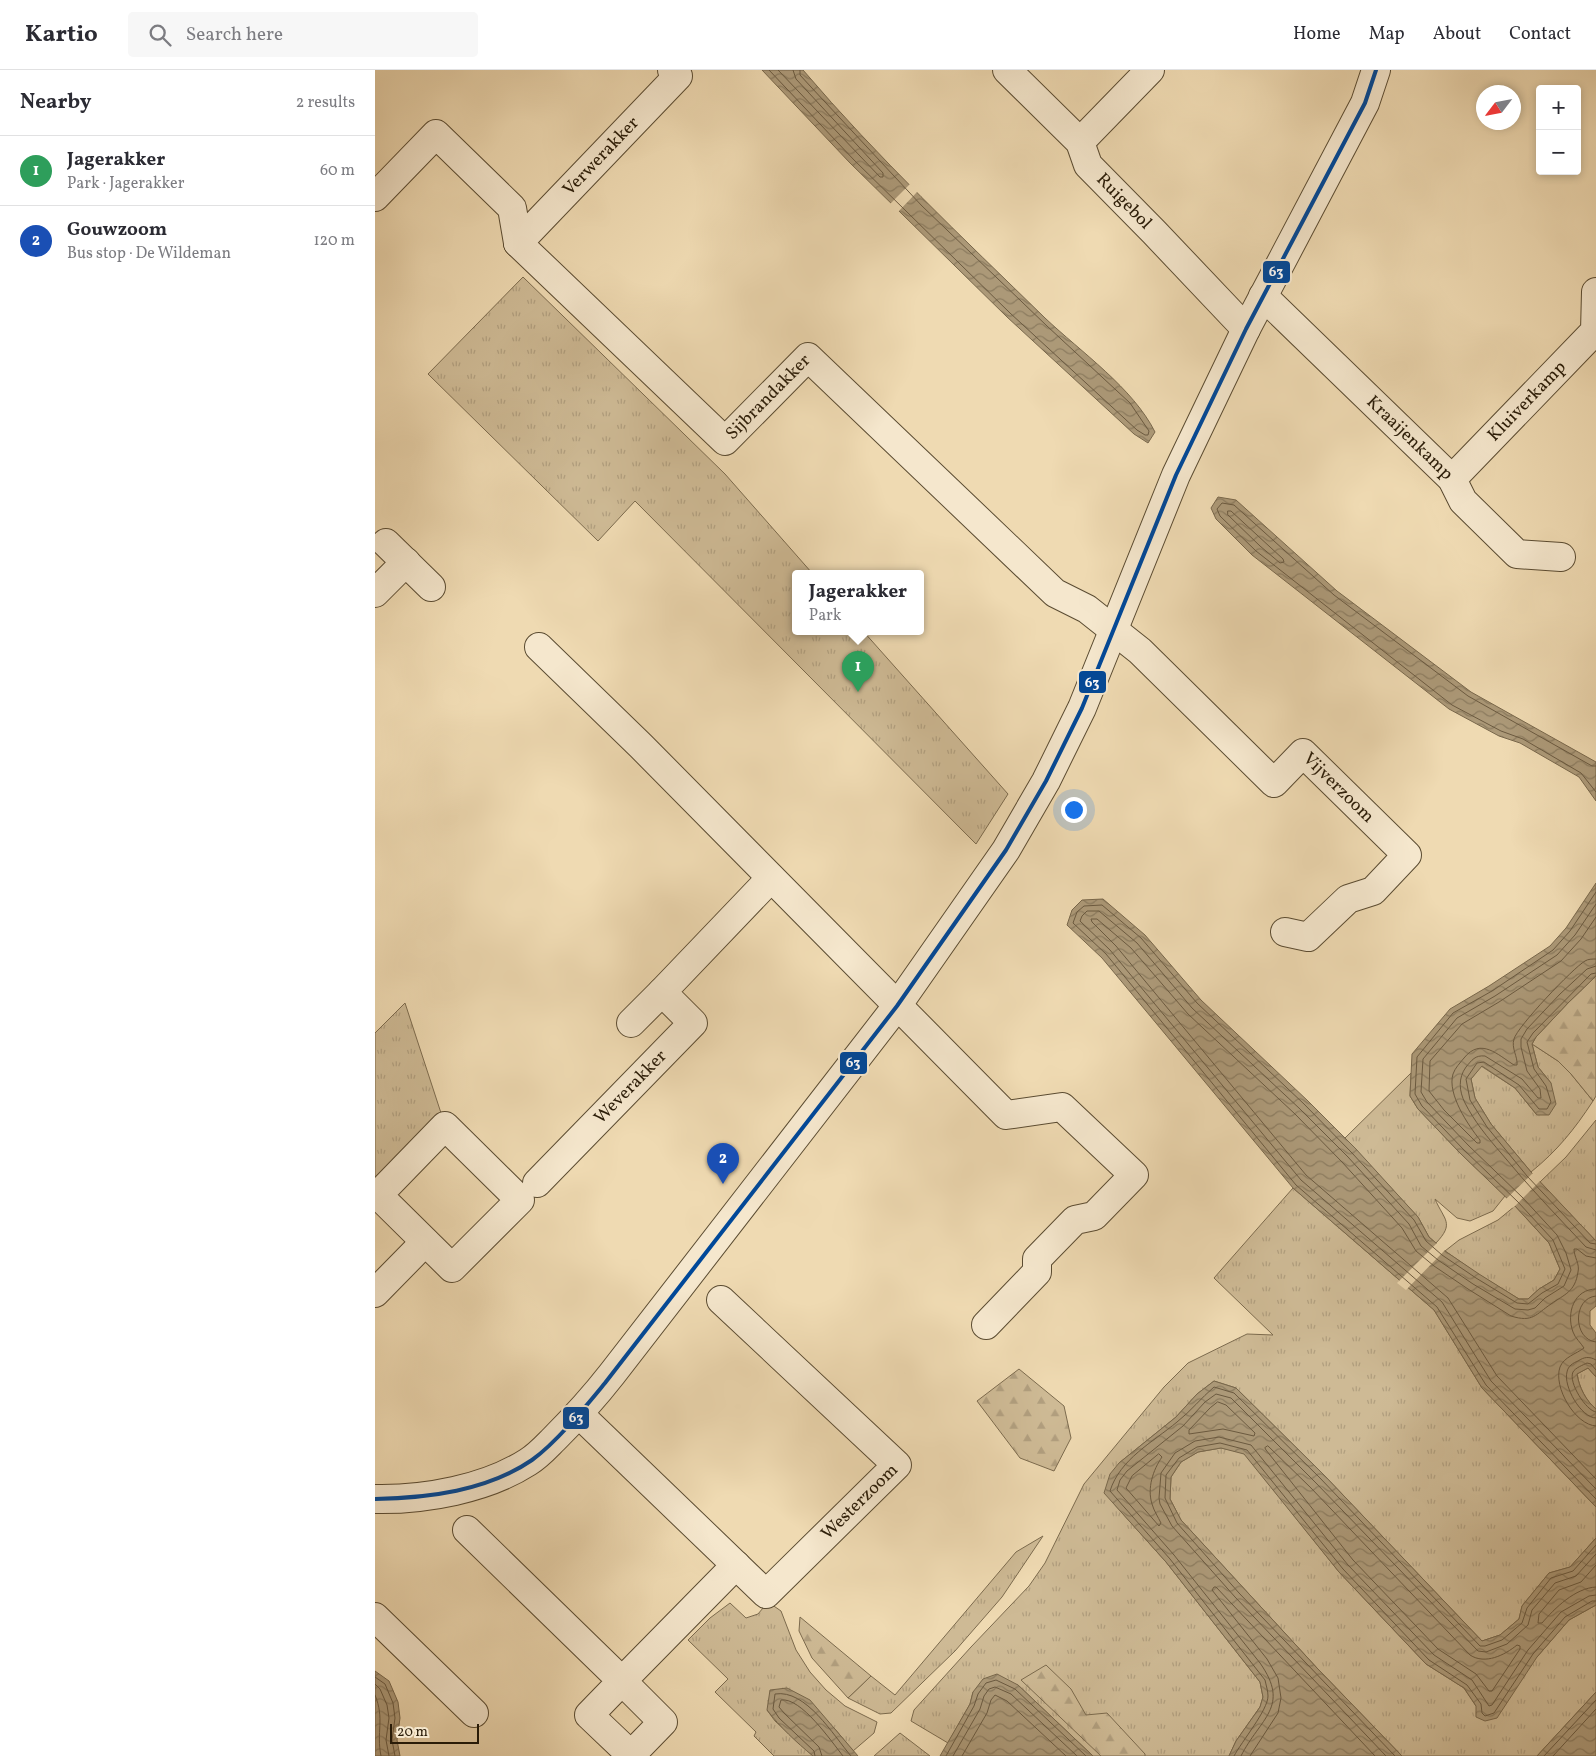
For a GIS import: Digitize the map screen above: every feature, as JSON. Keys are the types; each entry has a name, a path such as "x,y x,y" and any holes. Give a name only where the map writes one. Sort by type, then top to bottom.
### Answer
{"street":[{"name":"Ruigebol","path":"1007,70 1080,142 1088,165 1246,329"},
{"path":"1080,142 1150,70"},
{"path":"375,1499 404,1499 455,1491 498,1477 529,1462 579,1414 613,1374 665,1304 897,1006 1005,850 1046,781 1082,708 1177,475 1246,329 1319,194 1365,103 1376,70"},
{"name":"Verwerakker","path":"518,243 678,72"},
{"path":"375,197 436,134 512,208 518,243"},
{"name":"Sijbrandakker","path":"518,243 725,441 808,357 1055,593 1087,609 1114,629"},
{"name":"Kluiverkamp","path":"1452,479 1595,331 1596,292"},
{"name":"Kraaijenkamp","path":"1263,296 1452,479 1463,501 1517,554 1561,557"},
{"path":"386,543 431,587"},
{"path":"375,593 406,562"},
{"name":"Vijverzoom","path":"1114,629 1274,783 1303,752 1407,855 1373,892 1348,899 1308,937 1285,932"},
{"path":"539,647 641,746 1006,1115 1062,1107 1134,1175 1094,1216 1075,1220 1037,1259 1037,1272 986,1325"},
{"path":"631,1023 771,878"},
{"name":"Weverakker","path":"537,1183 693,1023 662,992"},
{"path":"445,1126 520,1200 452,1268 376,1196 445,1126"},
{"path":"375,1293 425,1242"},
{"name":"Westerzoom","path":"579,1414 766,1594 897,1465 721,1300"},
{"path":"467,1530 622,1681 663,1722 630,1755 589,1715 622,1681 735,1566"},
{"path":"375,1618 475,1713"}],"green space":[{"path":"523,277 725,474 809,570 792,570 792,635 867,635 1008,794 976,844 635,501 598,541 428,374"},
{"path":"1596,976 1596,1096 1593,1101 1558,1061 1532,1044 1536,1037 1568,1003"},
{"path":"405,1003 441,1113 375,1179 375,1033"},
{"path":"1532,1044 1558,1061 1593,1101 1565,1140 1531,1172 1491,1124 1475,1098 1471,1079 1481,1066 1515,1088 1536,1114 1551,1083 1538,1067"},
{"path":"1411,1073 1410,1096 1418,1109 1505,1196 1493,1211 1470,1221 1457,1218 1435,1199 1446,1221 1445,1231 1436,1243 1429,1237 1418,1217 1345,1138"},
{"path":"1596,1120 1596,1241 1540,1182 1566,1157"},
{"path":"1293,1188 1434,1310 1482,1388 1596,1507 1596,1538 1570,1567 1549,1573 1522,1606 1519,1619 1500,1635 1482,1641 1324,1475 1236,1388 1214,1381 1197,1394 1176,1417 1119,1463 1115,1505 1166,1562 1260,1682 1263,1697 1260,1707 1236,1741 1229,1756 1093,1756 1018,1685 973,1692 970,1704 948,1743 911,1721 914,1710 1029,1586 1045,1563 1084,1484 1164,1387 1188,1363 1247,1334 1273,1335 1214,1278"},
{"path":"1515,1206 1549,1243 1560,1269 1554,1280 1539,1289 1528,1299 1519,1299 1445,1251 1459,1240 1498,1220"},
{"path":"1588,1368 1596,1377 1596,1409 1583,1393 1577,1374"},
{"path":"1019,1369 1064,1406 1071,1438 1054,1471 1020,1458 977,1401"},
{"path":"1221,1448 1244,1453 1339,1572 1426,1664 1464,1688 1476,1706 1537,1657 1569,1620 1596,1605 1596,1692 1537,1756 1402,1756 1317,1668 1181,1520 1170,1499 1171,1477 1181,1462 1198,1452"},
{"path":"1043,1536 1002,1597 955,1651 891,1713 880,1714 848,1698 871,1676 895,1695 1016,1552"},
{"path":"768,1602 781,1611 796,1650 810,1672 826,1690 845,1706 877,1722 874,1733 853,1751 835,1729 767,1710 775,1721 813,1756 774,1756 754,1736 756,1732 715,1692 728,1679 688,1640 710,1618 730,1603 746,1618 758,1614"},
{"path":"800,1617 871,1676 848,1698 812,1658 799,1631"},
{"path":"1046,1665 1071,1689 1086,1715 1107,1713 1145,1756 1101,1756 1021,1680"},
{"path":"900,1733 930,1756 874,1756"}],"water":[{"path":"762,70 803,70 921,197 1045,318 1105,371 1134,400 1155,432 1148,443 1134,434 1007,317 850,163"},
{"path":"1218,497 1236,500 1337,591 1471,692 1596,762 1596,801 1579,777 1520,743 1499,736 1449,709 1252,555 1216,519 1211,508"},
{"path":"1596,883 1596,976 1536,1037 1532,1044 1538,1067 1551,1083 1556,1104 1549,1115 1537,1115 1515,1088 1482,1066 1471,1079 1475,1098 1491,1124 1531,1172 1596,1241 1596,1306 1590,1311 1590,1325 1596,1333 1596,1377 1588,1368 1577,1374 1583,1393 1596,1409 1596,1507 1482,1388 1434,1310 1293,1188 1102,958 1067,925 1072,910 1082,900 1103,899 1145,935 1201,1000 1356,1149 1418,1217 1429,1237 1445,1251 1479,1274 1519,1299 1528,1299 1539,1289 1554,1280 1560,1269 1549,1243 1515,1206 1418,1109 1410,1096 1412,1054 1450,1009 1550,946 1566,928"},
{"path":"1214,1381 1236,1388 1324,1475 1482,1641 1500,1635 1519,1619 1522,1606 1549,1573 1570,1567 1596,1538 1596,1605 1569,1620 1537,1657 1497,1718 1485,1721 1476,1717 1476,1706 1464,1688 1426,1664 1339,1572 1244,1454 1221,1448 1198,1452 1181,1462 1171,1477 1170,1499 1181,1520 1317,1668 1402,1756 1229,1756 1236,1741 1260,1707 1263,1697 1260,1682 1166,1562 1104,1493 1110,1474 1119,1463 1176,1417 1197,1394"},
{"path":"375,1671 389,1681 398,1702 400,1718 397,1740 400,1756 375,1756"},
{"path":"997,1674 1018,1685 1093,1756 940,1756 970,1704 973,1692 983,1679"},
{"path":"787,1688 810,1700 858,1756 813,1756 789,1734 767,1710 770,1690"},
{"path":"1596,1692 1596,1756 1537,1756"}],"pier":[{"path":"911,183 918,191 897,213 889,205"},
{"path":"1534,1172 1541,1180 1513,1208 1505,1200"},
{"path":"1438,1242 1446,1249 1406,1290 1397,1283"}],"transit line":[{"name":"63","path":"375,1499 416,1497 477,1486 515,1471 551,1444 605,1383 897,1006 1006,850 1046,781 1082,708 1176,475 1246,329 1365,103 1376,70"}],"place":[{"name":"Jagerakker","path":"858,692"},
{"name":"Gouwzoom","path":"723,1184"}]}
